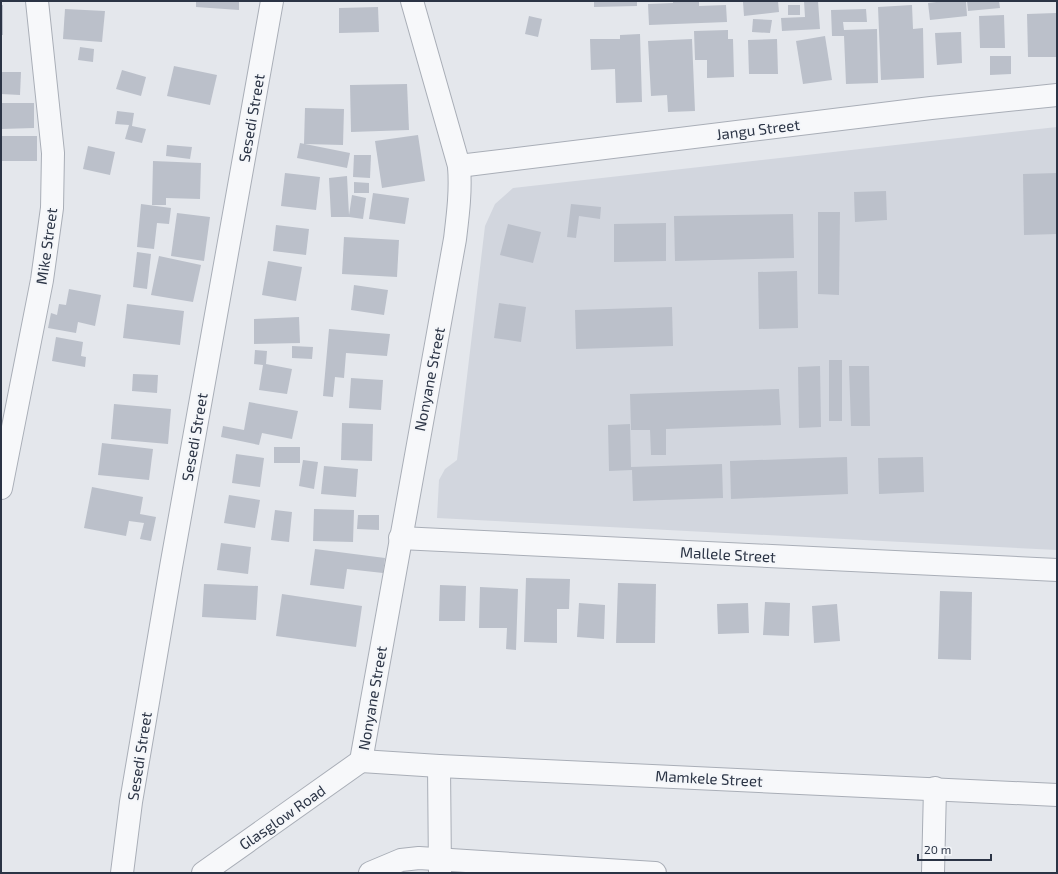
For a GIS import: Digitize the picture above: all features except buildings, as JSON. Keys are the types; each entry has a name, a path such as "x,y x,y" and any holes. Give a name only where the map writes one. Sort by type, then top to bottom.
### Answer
{"street":[{"name":"Mike Street","path":"1,488 42,280 52,208 53,153 37,1"},
{"name":"Sesedi Street","path":"122,873 131,802 171,567 272,1"},
{"name":"Nonyane Street","path":"361,761 455,239 460,192 459,166 412,1"},
{"name":"Jangu Street","path":"459,166 931,108 1057,95"},
{"name":"Mallele Street","path":"400,538 1057,570"},
{"name":"Mamkele Street","path":"361,761 1057,795"},
{"name":"Glasglow Road","path":"203,873 361,761"},
{"path":"439,766 440,866"},
{"path":"933,873 935,788"},
{"path":"370,873 401,860 419,858 440,866 655,873"}],"shaded area":[{"path":"1057,127 1057,550 437,518 439,480 445,469 457,460 485,226 495,204 513,188"}]}
